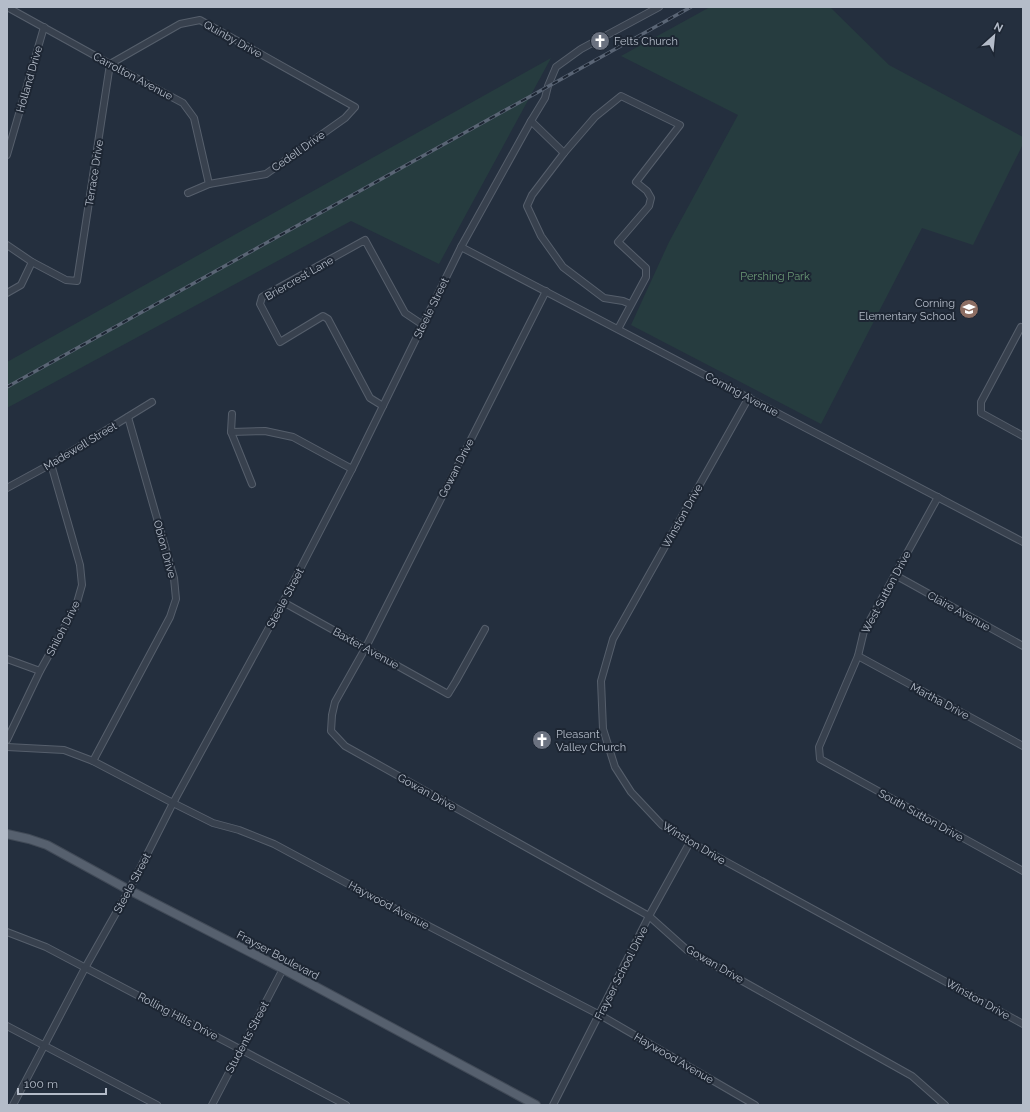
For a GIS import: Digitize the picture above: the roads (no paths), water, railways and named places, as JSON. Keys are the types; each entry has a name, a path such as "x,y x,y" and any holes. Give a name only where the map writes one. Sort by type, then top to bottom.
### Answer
{"main road":[{"name":"Frayser Boulevard","path":"7,834 47,845 128,890 283,969 536,1105"}],"street":[{"name":"Carrolton Avenue","path":"8,7 183,103 194,118 209,184"},
{"name":"Steele Street","path":"13,1105 173,804 283,602 352,469 461,247 545,98 556,67 581,49 659,7"},
{"name":"Quinby Drive","path":"110,64 180,24 200,20 355,107"},
{"name":"Holland Drive","path":"7,155 44,27"},
{"name":"Terrace Drive","path":"32,262 66,280 77,281 110,64"},
{"path":"618,329 646,276 646,268 618,242 648,206 652,198 647,191 636,182 680,125 621,96 595,117 564,152 532,196 527,206 541,236 563,267 604,298 623,301 630,304"},
{"name":"Cedell Drive","path":"188,193 209,184 266,174 345,118 355,107"},
{"path":"531,121 564,152"},
{"name":"Briercrest Lane","path":"383,406 370,398 328,319 323,316 280,342 260,304 262,297 364,240 405,313 422,325"},
{"path":"7,245 32,262 21,285 7,293"},
{"name":"Corning Avenue","path":"461,247 1023,542"},
{"name":"Gowan Drive","path":"546,291 366,647 335,702 331,731 344,746 650,916 687,950 912,1076 945,1105"},
{"path":"1022,328 981,402 981,413 1023,436"},
{"name":"Winston Drive","path":"749,398 613,639 601,681 603,729 615,767 631,792 662,825 690,842 1023,1024"},
{"name":"Madewell Street","path":"7,488 51,464 152,402"},
{"path":"232,414 231,432 252,484"},
{"name":"Obion Drive","path":"93,761 170,617 176,599 174,578 128,417"},
{"path":"231,432 265,431 293,437 352,469"},
{"name":"Shiloh Drive","path":"7,740 40,671 76,606 82,585 80,565 51,464"},
{"name":"West Sutton Drive","path":"820,758 819,747 858,656 864,631 938,497"},
{"name":"Claire Avenue","path":"895,575 1023,646"},
{"name":"Baxter Avenue","path":"283,602 448,694 485,629"},
{"name":"Martha Drive","path":"858,656 1023,746"},
{"path":"7,659 40,671"},
{"name":"Haywood Avenue","path":"7,747 64,750 93,761 173,804 213,823 239,830 274,844 374,898 600,1015 755,1105"},
{"name":"South Sutton Drive","path":"820,758 1023,871"},
{"name":"Frayser School Drive","path":"553,1105 650,916 690,842"},
{"name":"Rolling Hills Drive","path":"7,932 46,947 346,1105"},
{"name":"Students Street","path":"212,1105 283,969"},
{"path":"7,1026 158,1105"}],"railway":[{"path":"7,387 691,7"}],"place":[{"name":"Felts Church","path":"600,41"},
{"name":"Corning Elementary School","path":"969,309"},
{"name":"Pleasant Valley Church","path":"542,740"}],"park label":[{"name":"Pershing Park","path":"775,276"}]}
